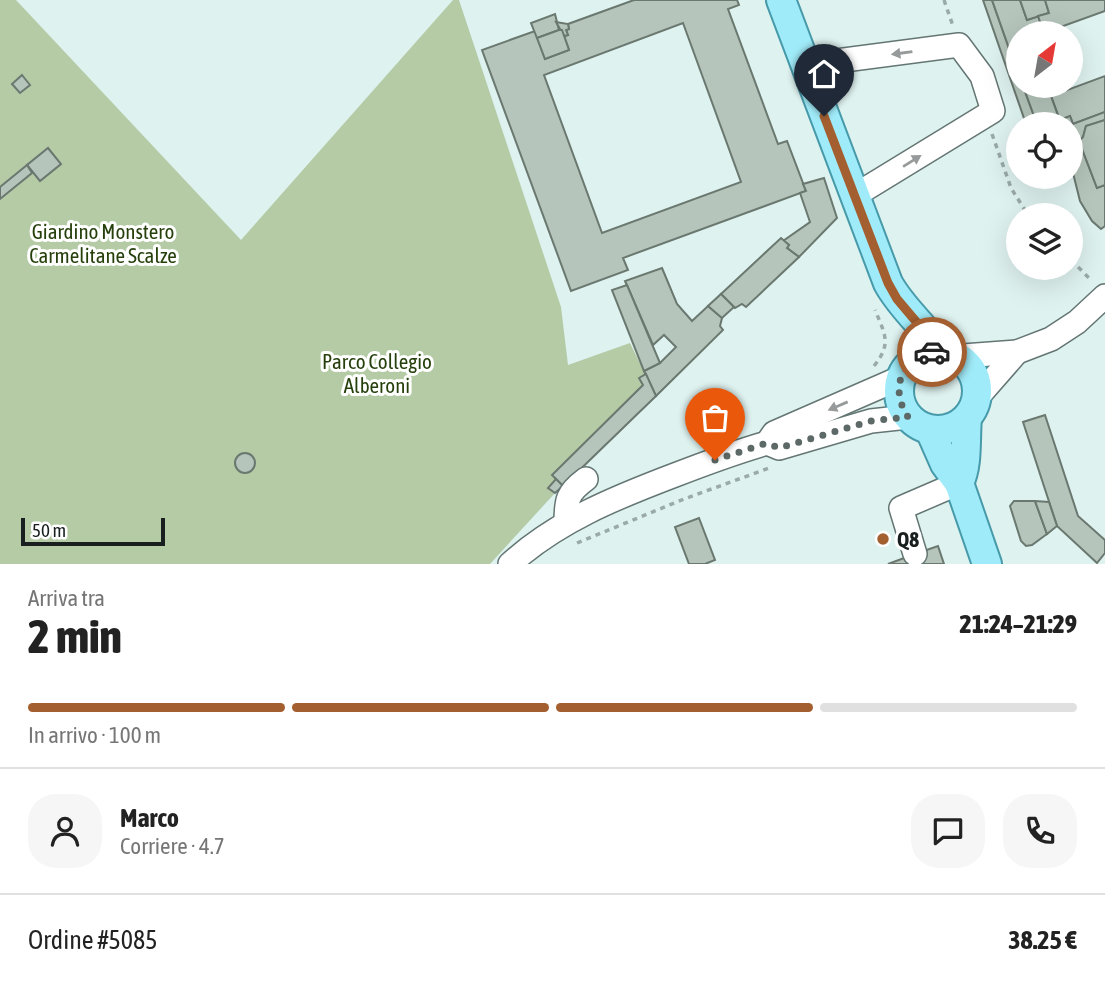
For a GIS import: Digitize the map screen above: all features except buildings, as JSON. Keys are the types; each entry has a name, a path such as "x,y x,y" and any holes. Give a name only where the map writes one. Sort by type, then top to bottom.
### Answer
{"main road":[{"path":"781,0 888,283 897,299 947,352 962,359 975,377 963,461 965,471 959,484"},
{"path":"897,299 899,325 906,345 898,398 919,423 959,484 987,564"},
{"path":"903,372 921,354 947,352"},
{"path":"919,423 950,428 972,408"}],"street":[{"path":"806,65 959,45 982,76 993,111 854,196"},
{"path":"947,352 963,356 1017,352 1060,334 1077,322 1100,290"},
{"path":"972,408 1017,352"},
{"path":"510,564 566,523 639,488 767,443 774,433 903,372"},
{"path":"767,443 779,448 871,421 919,423"},
{"path":"566,523 566,501 586,479"},
{"path":"915,554 901,508 959,484"}],"path":[{"path":"944,0 959,45"},
{"path":"993,111 991,131 1011,188 1020,203"},
{"path":"1083,272 1100,290"},
{"path":"568,548 684,499 784,463"}],"green space":[{"name":"Parco Collegio Alberoni","path":"0,0 16,0 241,240 453,0 459,0 561,307 568,365 630,343 656,396 555,493 490,564 0,564"}],"way so far":[{"path":"715,460 767,443 779,448 871,421 908,417 898,398 900,378 913,359 932,352"}],"place":[{"name":"Q8","path":"883,539"}],"route":[{"path":"824,116 888,283 897,299 941,351 932,352"}],"park label":[{"name":"Giardino Monstero Carmelitane Scalze","path":"103,243"}]}
